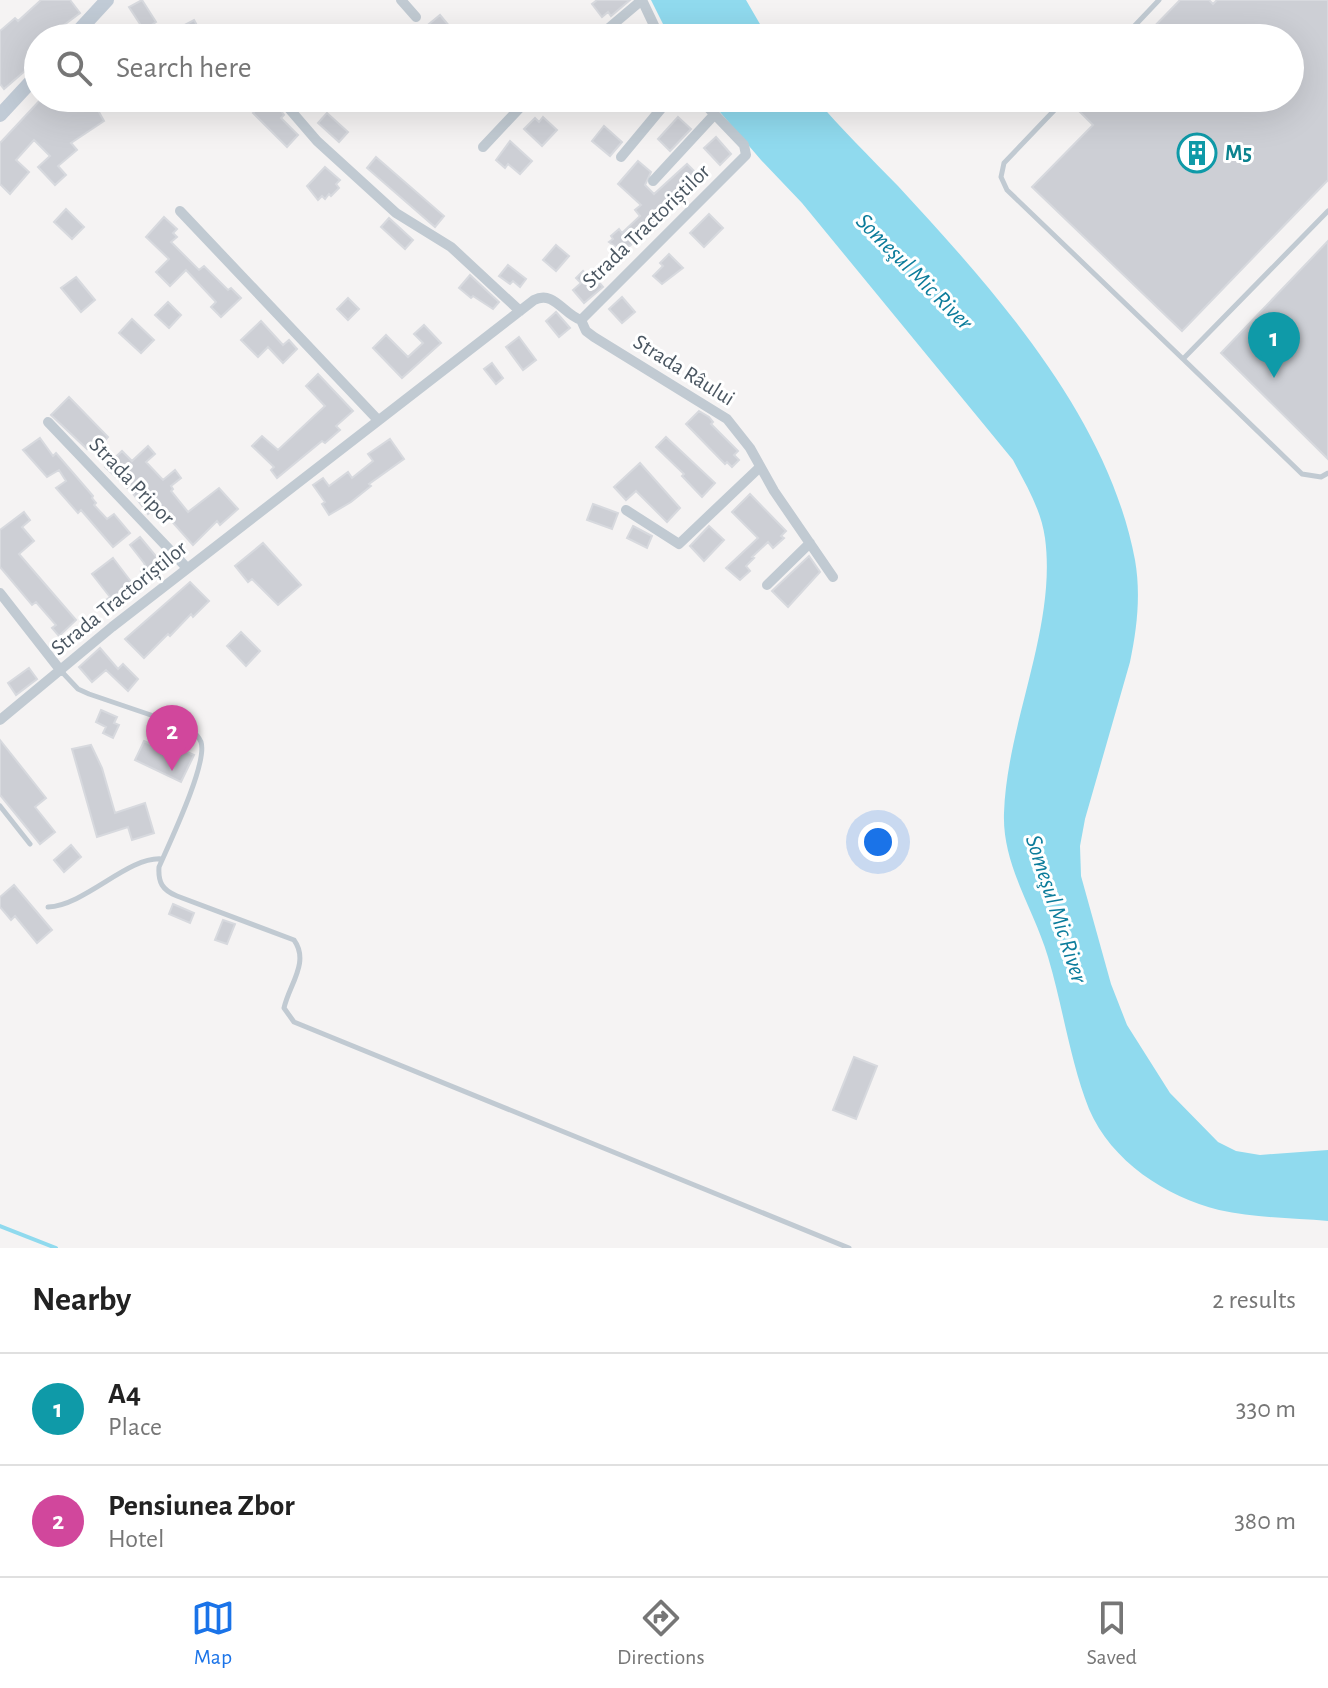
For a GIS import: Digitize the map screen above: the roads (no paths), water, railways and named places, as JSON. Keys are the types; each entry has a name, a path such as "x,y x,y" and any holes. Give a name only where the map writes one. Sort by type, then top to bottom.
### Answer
{"main road":[{"path":"85,24 107,0"},
{"path":"0,115 24,89"}],"street":[{"path":"401,0 416,17"},
{"path":"614,24 642,0 653,24"},
{"path":"292,112 317,141 396,213 451,247 520,311"},
{"path":"483,147 516,112"},
{"path":"621,157 658,112"},
{"path":"653,181 714,115 711,112"},
{"name":"Strada Tractoriștilor","path":"0,720 187,568 520,311 542,296 549,298 569,316 581,320 743,160 746,151 714,115"},
{"path":"180,211 378,420"},
{"name":"Strada Râului","path":"581,320 586,331 594,337 727,419 833,577"},
{"name":"Strada Pripor","path":"48,422 187,568"},
{"path":"626,510 679,544 760,467"},
{"path":"767,585 810,543"},
{"path":"0,593 61,671"}],"lane":[{"path":"1136,24 1159,0"},
{"path":"1053,112 1004,163 1001,177 1007,190 1302,474 1321,477 1328,473"},
{"path":"1183,359 1328,211"},
{"path":"61,671 78,689 189,728 201,742 198,772 162,859 158,877 168,892 294,940 301,953 300,965 284,1008 288,1016 302,1027 849,1248"},
{"path":"0,806 30,844"},
{"path":"48,907 72,901 131,869 153,859 162,859"}],"water":[{"path":"651,0 746,0 760,24 663,24"},
{"name":"Someşul Mic River","path":"720,112 827,112 898,186 1008,312 1073,406 1100,455 1121,507 1135,560 1138,586 1130,662 1080,846 1081,876 1111,984 1127,1025 1170,1093 1218,1142 1236,1151 1260,1155 1328,1150 1328,1221 1246,1215 1219,1210 1179,1196 1142,1174 1111,1145 1099,1128 1082,1091 1048,957 1013,869 1005,832 1007,779 1044,606 1047,572 1045,538 1037,507 1013,460 802,203"}],"waterway":[{"path":"0,1226 56,1248"}],"place":[{"name":"M5","path":"1197,153"},
{"name":"A4","path":"1274,378"},
{"name":"Pensiunea Zbor","path":"172,771"}]}
